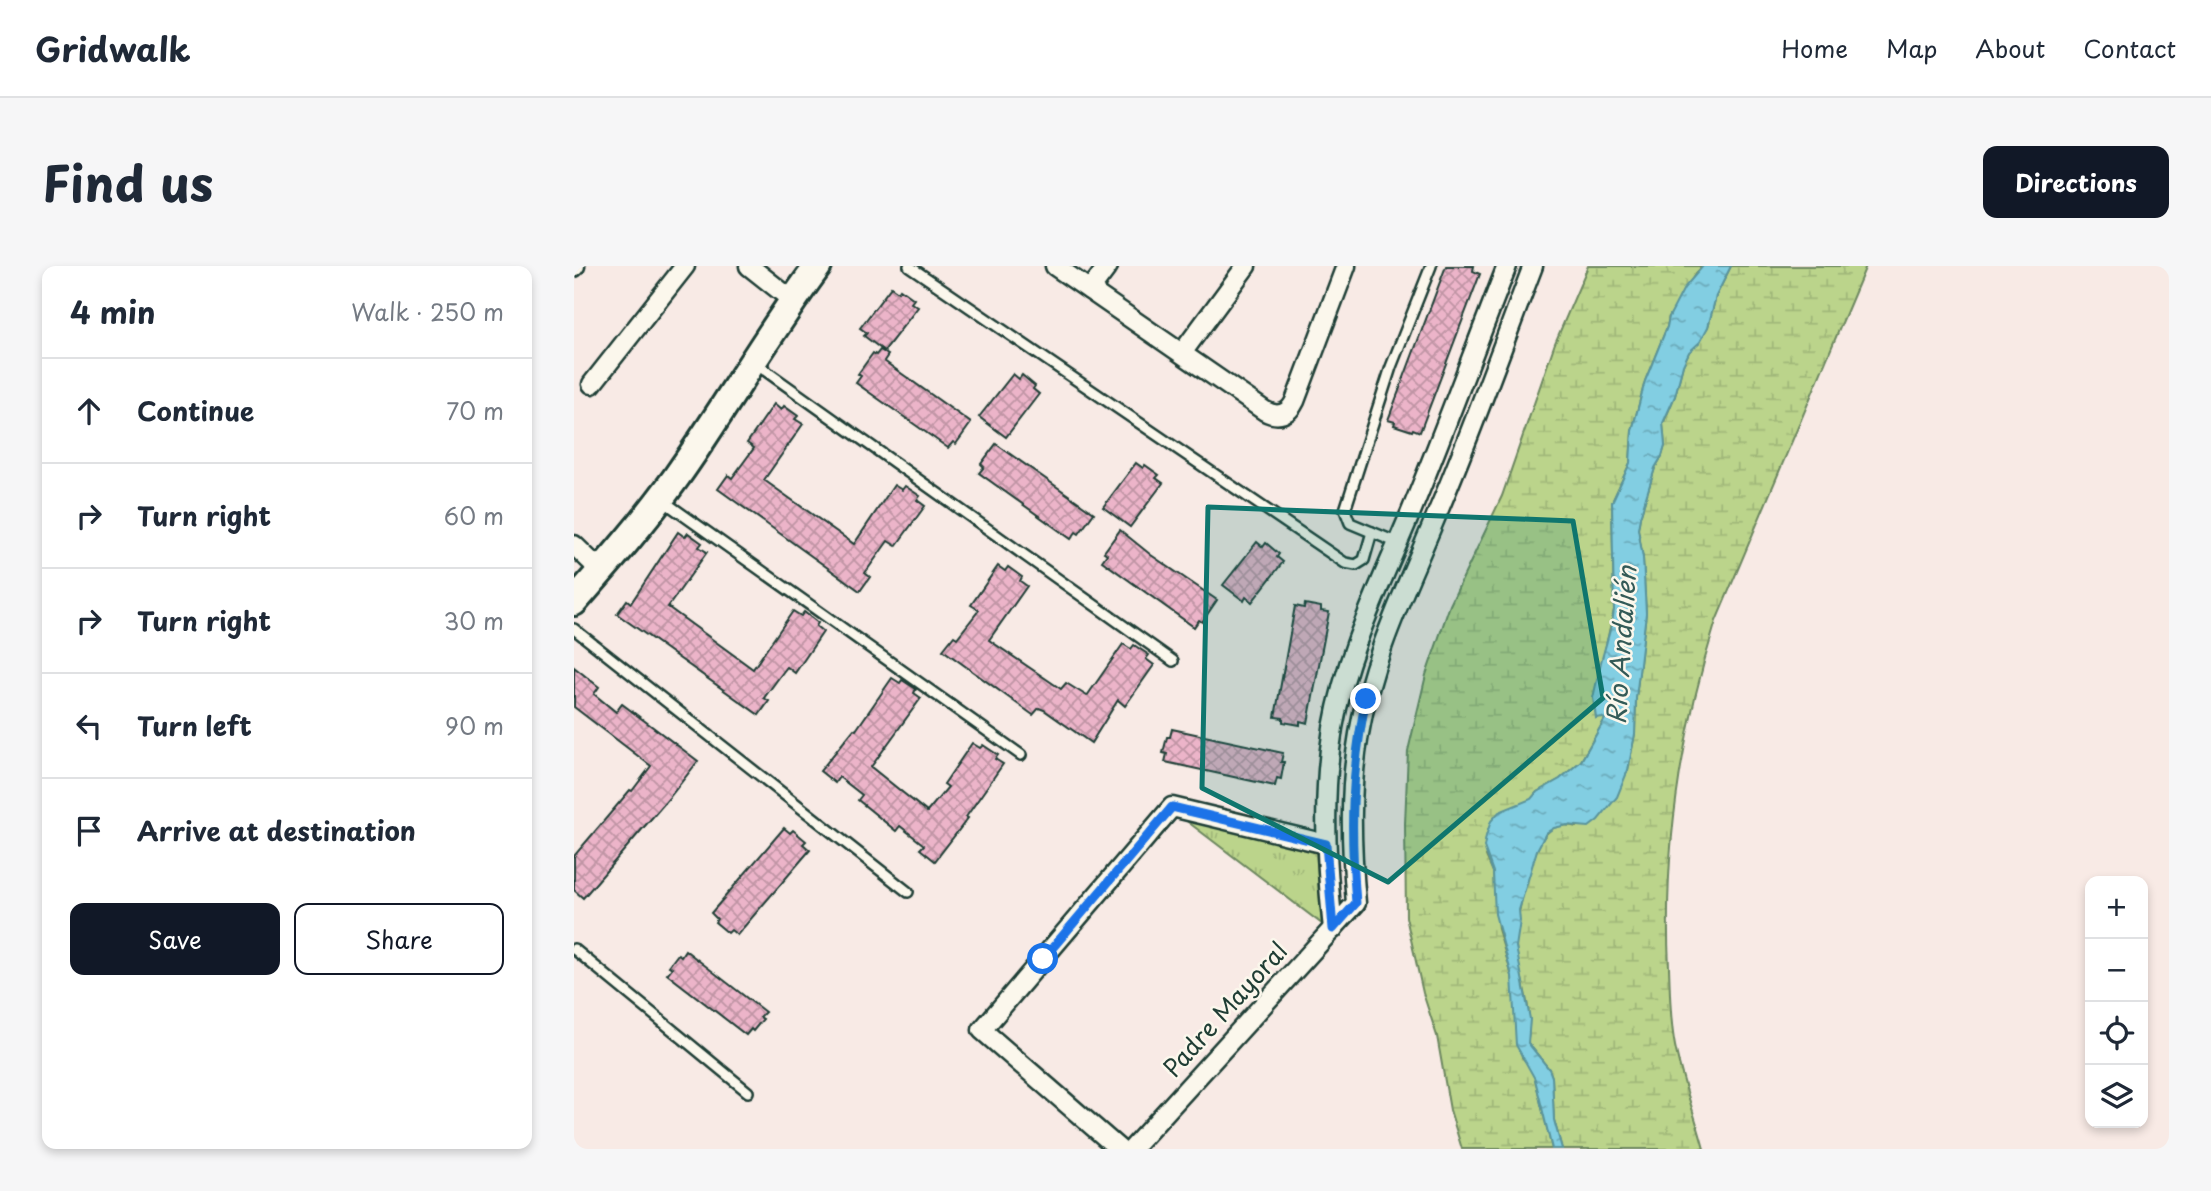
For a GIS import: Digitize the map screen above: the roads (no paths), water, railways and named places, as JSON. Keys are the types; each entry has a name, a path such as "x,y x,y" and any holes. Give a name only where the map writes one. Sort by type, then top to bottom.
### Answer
{"street":[{"path":"592,384 685,266"},
{"path":"749,266 792,300"},
{"path":"574,602 660,499 792,300 818,266"},
{"path":"1055,266 1271,414 1289,411 1295,401 1346,266"},
{"path":"1090,290 1108,266"},
{"path":"1182,353 1246,266"},
{"path":"1333,929 1326,844 1328,763 1340,693 1361,628 1398,543 1507,266"},
{"name":"Padre Mayoral","path":"1132,1149 1356,903 1351,802 1366,699 1375,664 1450,484 1533,266"},
{"path":"574,545 601,571"},
{"path":"1119,1149 982,1030 1172,807 1326,844"}],"lane":[{"path":"909,266 1345,563 1356,565 1364,560 1373,532"},
{"path":"1398,543 1350,523 1345,515 1346,503 1391,367 1431,266"},
{"path":"753,362 1173,662"},
{"path":"660,499 1021,755"},
{"path":"574,629 908,891"},
{"path":"574,949 748,1092"}],"water":[{"name":"Río Andalién","path":"1703,266 1731,266 1716,296 1708,327 1700,342 1689,352 1683,365 1675,396 1663,423 1665,446 1655,468 1640,517 1638,529 1643,558 1646,613 1636,698 1635,734 1628,770 1617,797 1589,827 1567,825 1546,833 1537,850 1519,910 1516,947 1530,1019 1528,1043 1549,1069 1552,1077 1554,1120 1562,1149 1552,1149 1535,1079 1516,1045 1512,976 1495,914 1493,872 1484,847 1491,821 1499,812 1531,799 1581,761 1605,719 1596,718 1593,698 1614,610 1612,502 1630,463 1632,431 1645,381 1669,317 1684,288"}]}
